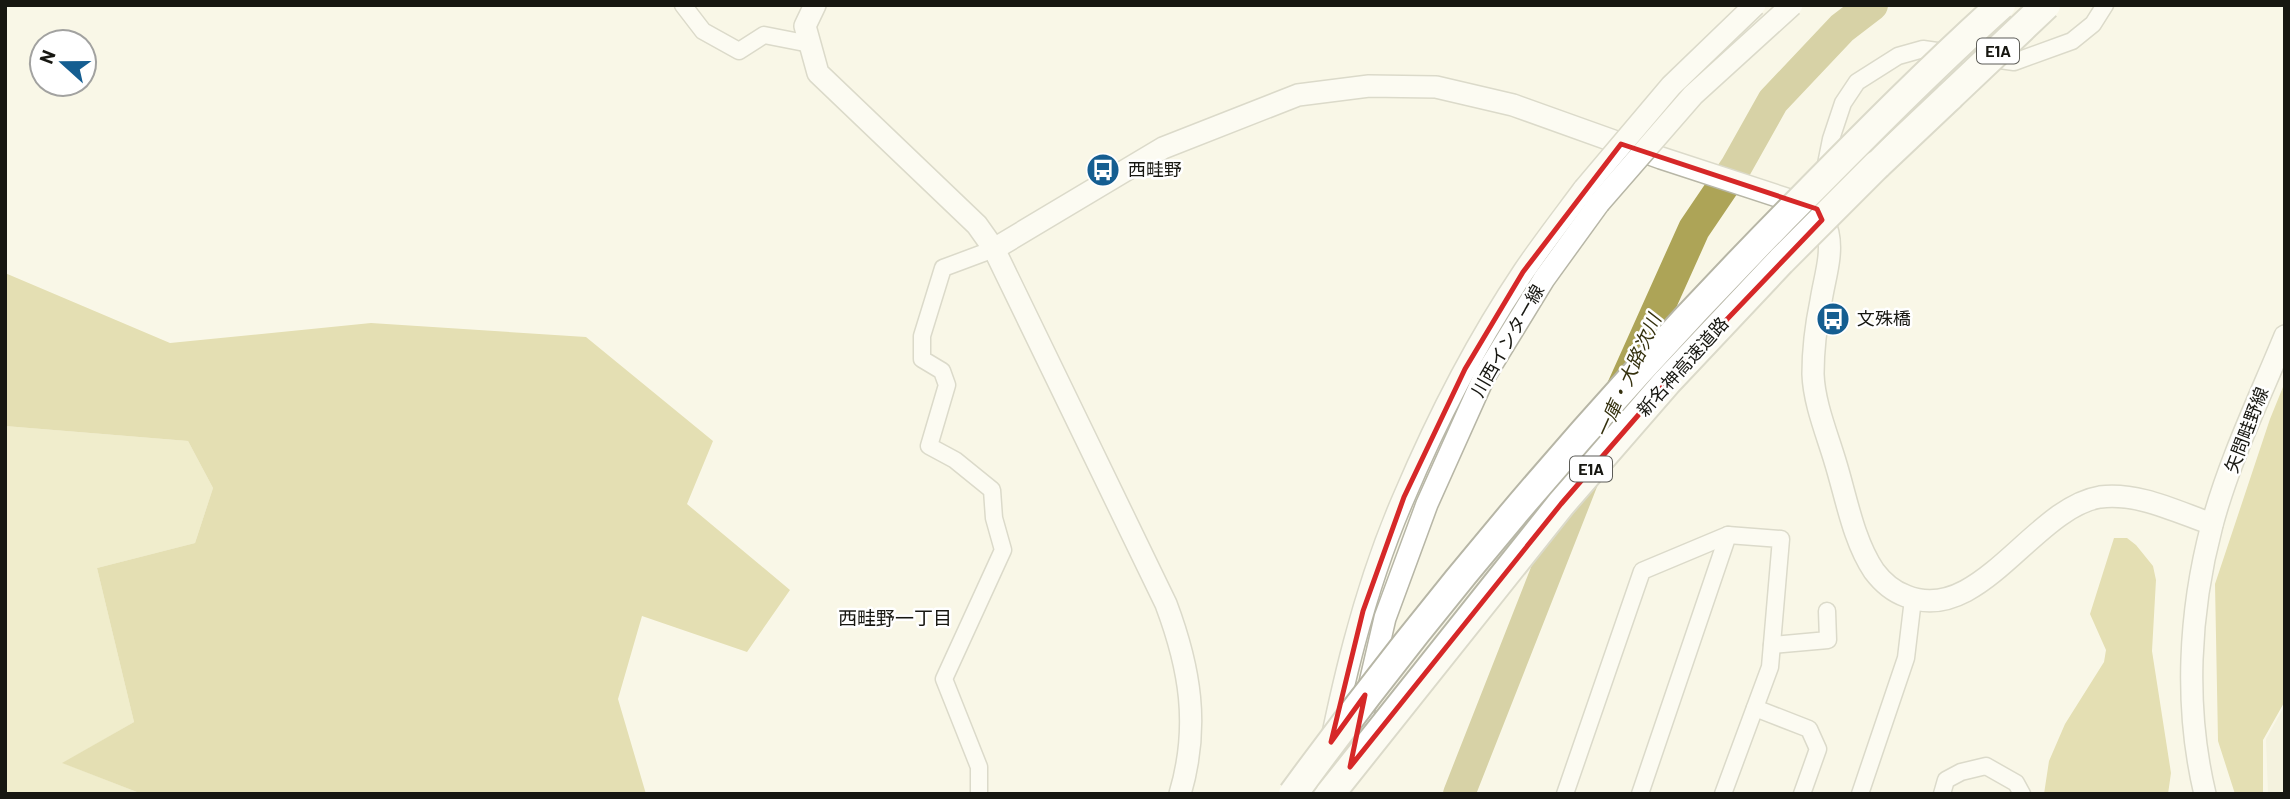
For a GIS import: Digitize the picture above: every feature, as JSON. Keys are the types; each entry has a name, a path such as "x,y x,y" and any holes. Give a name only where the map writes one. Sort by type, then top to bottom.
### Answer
{"highway":[{"name":"新名神高速道路","path":"1293,794 1338,732 1462,575 1521,503 1639,370 1756,245 1878,122 2001,5"},
{"name":"新名神高速道路","path":"1330,794 1562,504 1667,382 1781,261 1877,165 2046,5"}],"street":[{"path":"683,5 703,31 739,51 764,35 810,44"},
{"path":"814,5 805,26 818,73 977,225 994,249 1166,604 1181,644 1190,692 1192,729 1180,794"},
{"name":"川西インター線","path":"1345,794 1385,618 1427,504 1484,377 1545,279 1591,196 1671,86 1755,5"},
{"name":"川西インター線","path":"1321,794 1338,706 1363,611 1404,498 1465,369 1523,272 1591,196 1693,95 1792,5"},
{"path":"2105,5 2093,24 2073,41 2014,62 1923,49 1898,56 1857,82 1843,103 1831,139 1817,209 1828,232 1829,257 1817,321 1813,376 1818,405 1859,539 1874,570 1891,590 1913,599 1936,602 1958,596 1985,578 2075,506 2098,498 2118,496 2144,500 2212,524"},
{"path":"979,794 979,767 944,679 1003,550 994,518 992,490 955,460 929,446 947,385 942,371 922,359 922,336 943,268 994,249 1163,148 1298,95 1369,86 1436,87 1513,105 1661,158 1817,209"},
{"name":"矢問畦野線","path":"2205,794 2196,756 2191,696 2194,625 2212,524 2240,445 2285,336"},
{"path":"1640,794 1728,535"},
{"path":"1565,794 1642,571 1728,535 1781,539 1770,667 1723,794"},
{"path":"1860,794 1906,658 1913,599"},
{"path":"1772,645 1828,640 1827,611"},
{"path":"1755,708 1809,729 1818,748 1802,794"},
{"path":"1942,794 1946,780 1961,772 1986,766 2016,783 2022,794"}],"highlighted area":[{"path":"1621,144 1817,209 1822,220 1667,382 1561,504 1350,767 1365,695 1331,742 1363,611 1404,497 1465,369 1523,272"}],"shaded area":[{"path":"5,273 170,343 371,323 586,337 713,441 687,504 790,590 747,652 642,616 618,699 646,794 142,794 62,763 134,722 97,568 195,543 213,488 188,441 5,426"},
{"path":"2285,382 2285,701 2263,740 2263,794 2235,794 2218,741 2215,584"},
{"path":"5,426 188,441 213,488 195,543 97,568 134,722 63,763 142,794 5,794"},
{"path":"2114,538 2127,538 2136,545 2153,566 2156,580 2152,651 2171,773 2168,794 2044,794 2049,761 2065,724 2104,662 2106,650 2090,614"},
{"path":"2285,705 2285,794 2268,794 2266,739"}],"waterway":[{"name":"一庫・大路次川","path":"1459,794 1592,456 1694,229 1736,167 1773,101 1842,28 1872,5"}],"place":[{"name":"西畦野","path":"1103,170"},
{"name":"文殊橋","path":"1833,319"}],"district":[{"name":"西畦野一丁目","path":"895,618"}]}
